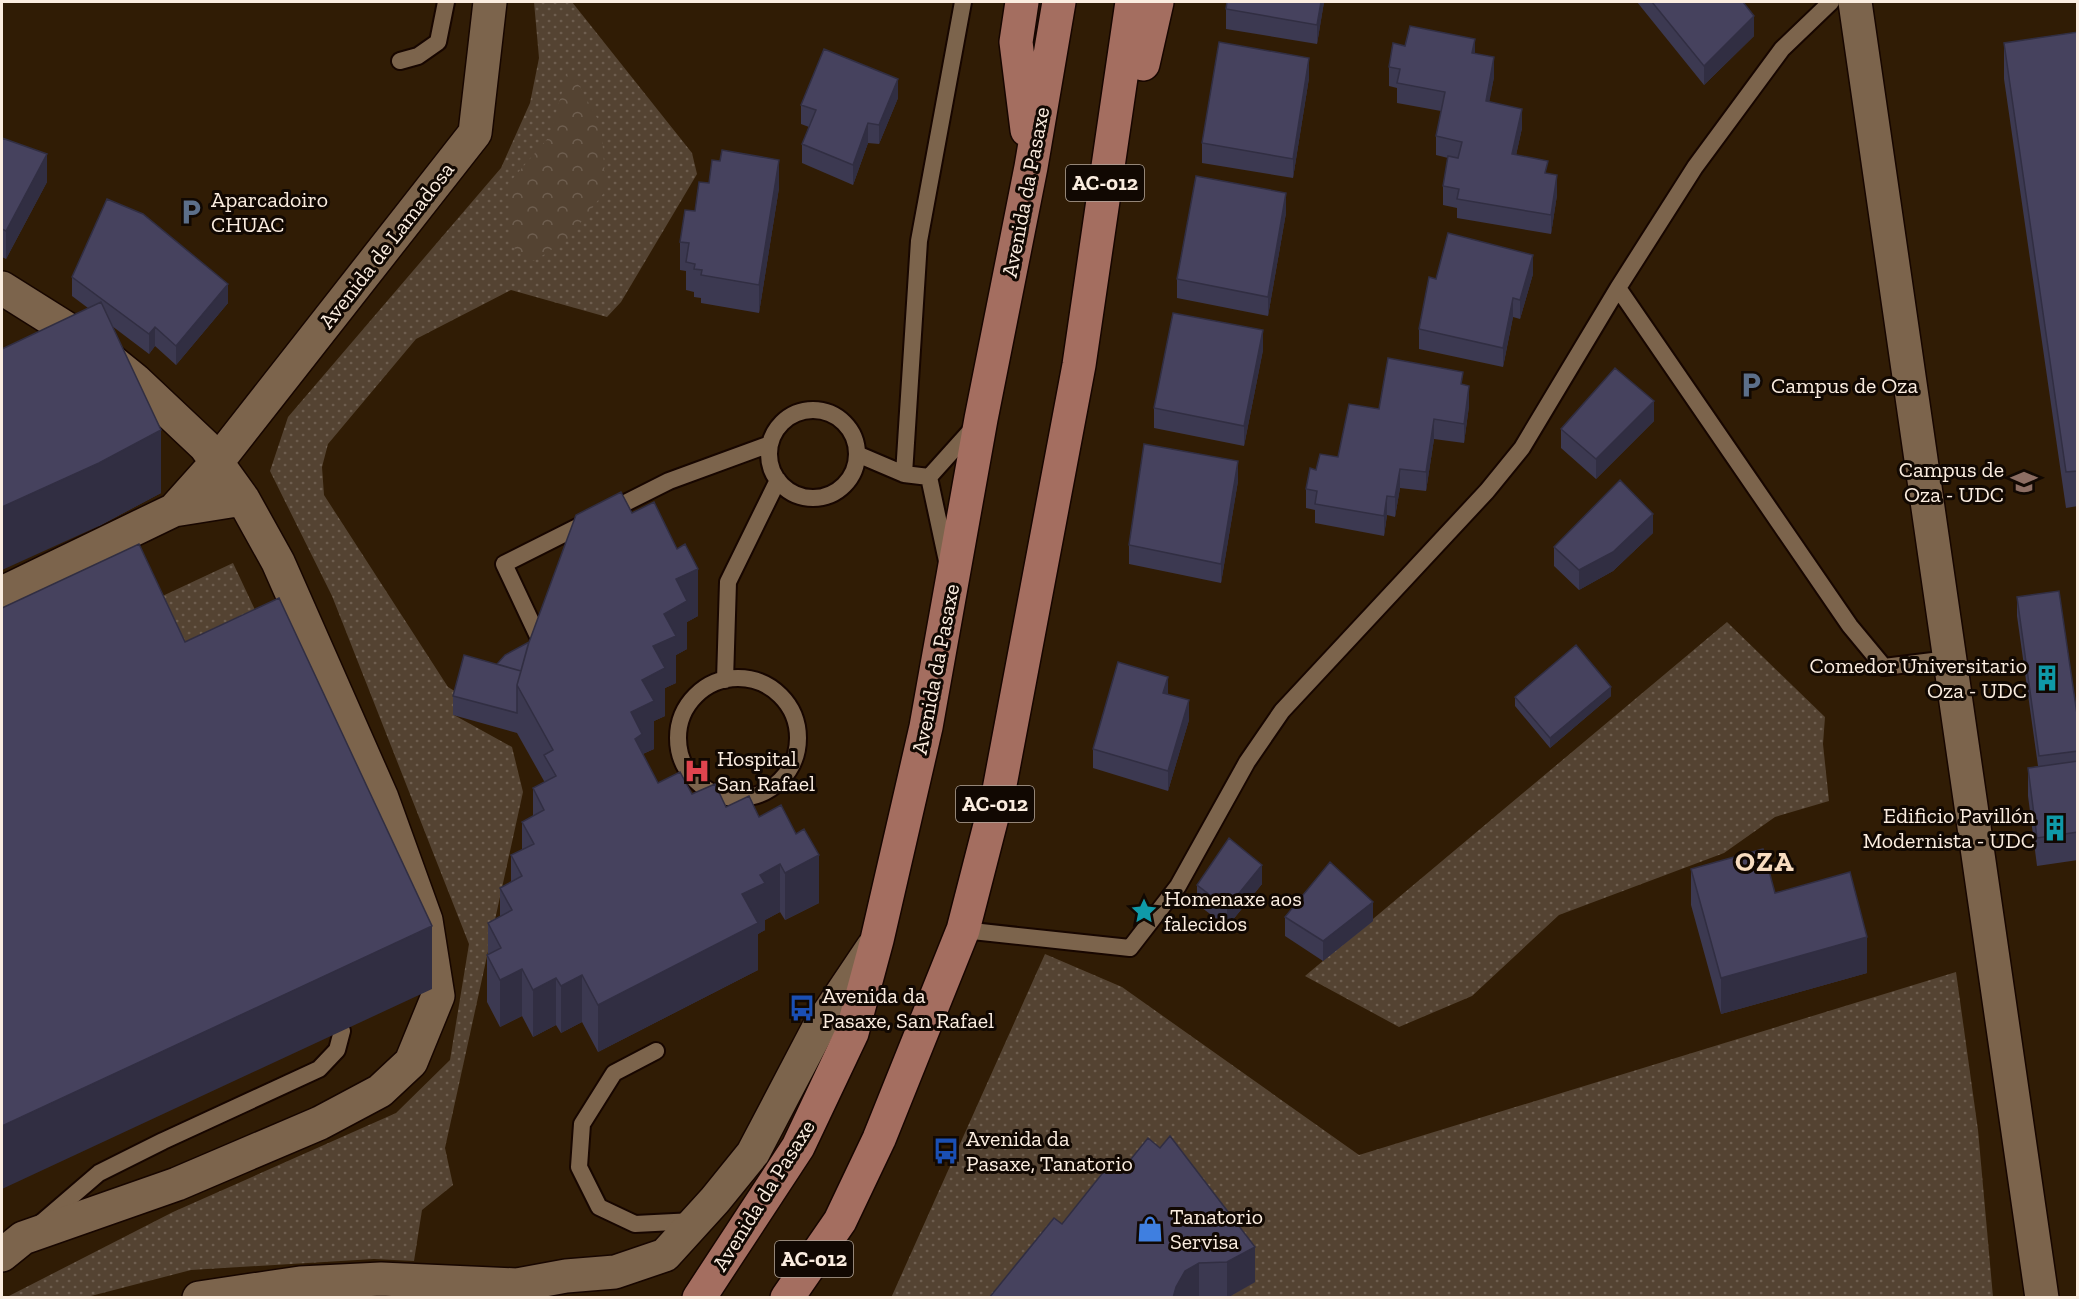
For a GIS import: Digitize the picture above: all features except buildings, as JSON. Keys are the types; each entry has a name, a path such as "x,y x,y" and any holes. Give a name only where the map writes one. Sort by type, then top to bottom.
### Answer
{"main road":[{"path":"1022,2 1016,42 1031,167"},
{"name":"Avenida da Pasaxe","path":"699,1298 798,1147 852,1033 878,940 926,727 981,419 1031,167 1059,2"},
{"name":"AC-012","path":"787,1298 840,1221 879,1139 963,930 999,790 1079,365 1132,2"},
{"path":"1079,365 1157,2"}],"street":[{"name":"Avenida de Lamadosa","path":"174,510 217,462 475,133 490,2"},
{"path":"1855,2 2042,1298"},
{"path":"2,288 88,342 135,380 205,446 243,499 278,562 426,920 438,996 411,1062 380,1091 320,1123 177,1184 12,1246"},
{"path":"59,355 88,342"},
{"path":"2,593 174,510 243,499"},
{"path":"199,1298 300,1283 381,1279 516,1285 566,1276 615,1272 665,1255 753,1153 818,1029 878,940"},
{"path":"516,1285 547,1298"}],"lane":[{"path":"400,61 418,56 438,42 446,2"},
{"path":"904,474 919,241 963,2"},
{"path":"963,930 1130,948 1178,886 1247,762 1282,711 1487,491 1522,448 1618,288 1695,167 1782,49 1831,2"},
{"path":"1618,288 1850,626 1884,667 1949,659"},
{"path":"815,410 828,412 849,429 857,454 848,480 826,496 799,496 778,480 771,469 770,444 774,433 789,417 815,410"},
{"path":"929,477 981,419"},
{"path":"544,650 504,564 669,481 770,444"},
{"path":"857,454 904,474 929,477"},
{"path":"929,477 951,582"},
{"path":"726,680 728,582 778,480"},
{"path":"746,679 765,684 781,696 792,713 798,732 797,752 789,771 775,786 758,796 738,799 718,795 701,786 687,770 679,753 678,734 682,715 693,699 707,687 726,680 746,679"},
{"path":"12,1246 99,1173 319,1069 337,1050 342,1031"},
{"path":"656,1051 614,1073 582,1124 579,1167 599,1207 635,1224 694,1221"}],"green space":[{"path":"534,2 572,2 692,153 697,174 621,302 607,317 511,290 416,339 328,444 322,467 324,495 448,687 458,693 454,715 512,747 523,792 445,1148 453,1185 422,1210 414,1261 374,1259 191,1270 87,1297 5,1298 173,1212 396,1113 450,1060 469,944 332,596 270,471 288,417 501,168 530,103 539,58"},
{"path":"569,68 601,125 606,190 568,239 534,261 511,246 508,184 549,137"},
{"path":"233,563 279,661 185,705 139,607"},
{"path":"1727,622 1825,717 1823,744 1829,801 1775,817 1724,853 1559,915 1472,996 1399,1027 1305,976"},
{"path":"1045,954 1122,987 1359,1155 1956,972 1978,1130 1993,1297 891,1298"}],"place":[{"name":"Aparcadoiro CHUAC","path":"191,212"},
{"name":"Campus de Oza","path":"1751,385"},
{"name":"Campus de Oza - UDC","path":"2024,482"},
{"name":"Comedor Universitario Oza - UDC","path":"2047,678"},
{"name":"Hospital San Rafael","path":"697,771"},
{"name":"Edificio Pavillón Modernista - UDC","path":"2055,828"},
{"name":"Homenaxe aos falecidos","path":"1144,911"},
{"name":"Avenida da Pasaxe, San Rafael","path":"802,1008"},
{"name":"Avenida da Pasaxe, Tanatorio","path":"946,1151"},
{"name":"Tanatorio Servisa","path":"1150,1229"}],"district":[{"name":"OZA","path":"1765,861"}]}
